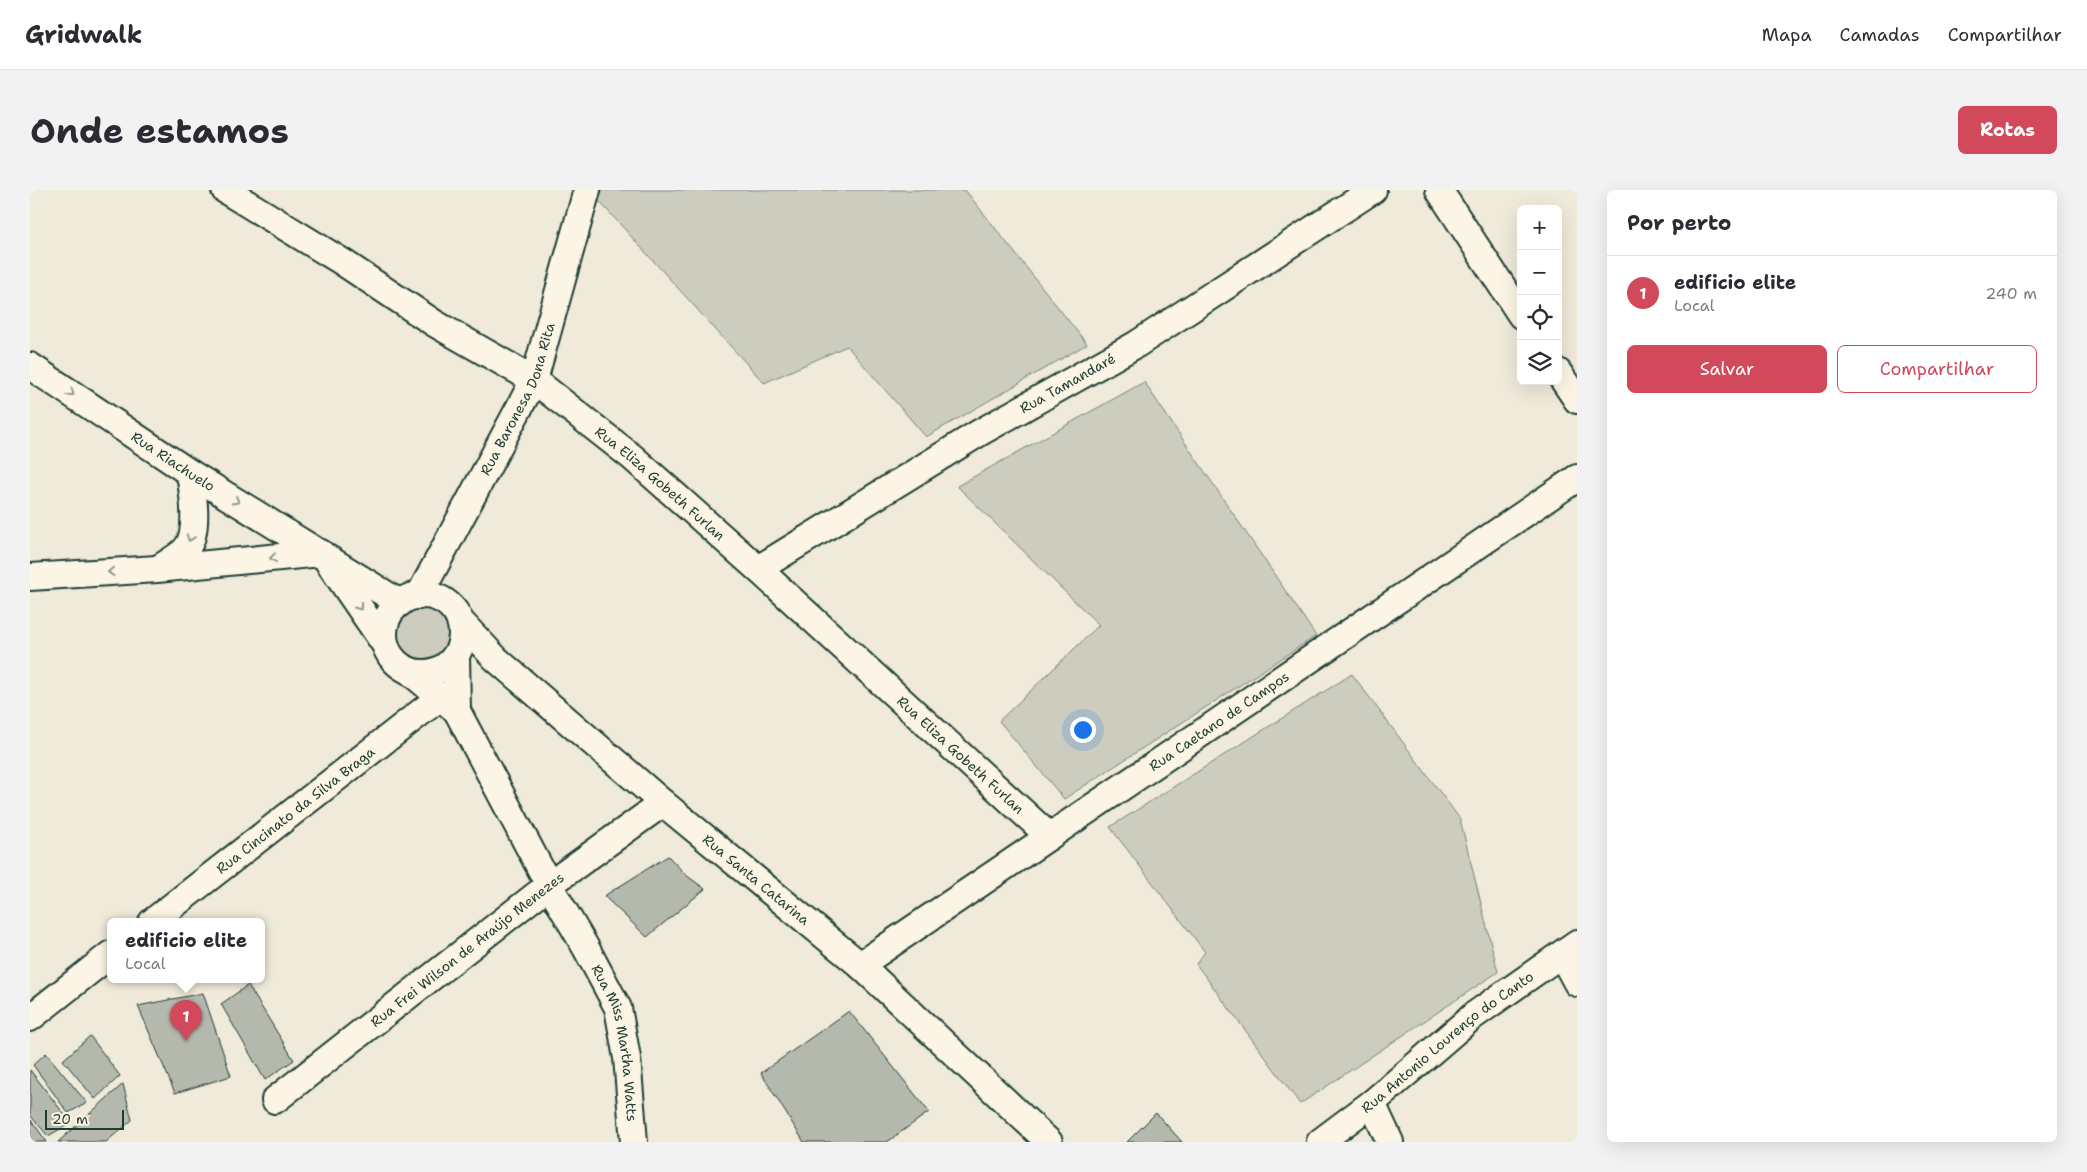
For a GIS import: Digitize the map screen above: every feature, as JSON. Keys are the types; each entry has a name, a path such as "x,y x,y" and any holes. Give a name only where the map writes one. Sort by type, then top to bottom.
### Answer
{"street":[{"name":"Rua Eliza Gobeth Furlan","path":"226,190 341,261 434,323 534,380 632,457 758,569 1050,836"},
{"name":"Rua Baronesa Dona Rita","path":"409,599 534,380 587,190"},
{"name":"Rua Tamandaré","path":"758,569 979,433 1137,344 1373,190"},
{"path":"1439,190 1517,308"},
{"name":"Rua Riachuelo","path":"30,366 190,472 321,552 409,599"},
{"path":"1562,378 1577,400"},
{"path":"157,570 186,549 194,528 195,505 190,472"},
{"name":"Rua Caetano de Campos","path":"860,965 1577,478"},
{"path":"30,577 157,570 321,552"},
{"name":"Rua Riachuelo","path":"321,552 386,646"},
{"path":"432,596 444,601 454,610 461,622 461,645 456,655 448,704 408,670 398,664 386,646 384,634 386,622 391,612 409,599 432,596"},
{"name":"Rua Santa Catarina","path":"461,622 496,659 663,803 860,965 1050,1142"},
{"path":"408,670 419,673 440,670 456,655"},
{"name":"Rua Miss Martha Watts","path":"448,704 618,1008 627,1058 634,1142"},
{"name":"Rua Cincinato da Silva Braga","path":"157,918 448,704"},
{"name":"Rua Frei Wilson de Araújo Menezes","path":"275,1100 548,885 663,803"},
{"path":"1569,949 1577,983"},
{"name":"Rua Antonio Lourenço do Canto","path":"1320,1142 1372,1103 1473,1016 1569,949"},
{"path":"30,1018 107,957"},
{"path":"1372,1103 1390,1142"}],"shaded area":[{"path":"602,190 965,190 1087,344 926,437 847,346 764,383 599,201"},
{"path":"1144,382 1316,636 1064,799 999,721 1099,625 957,486"},
{"path":"424,607 434,609 443,615 449,624 451,634 449,644 443,653 434,659 424,661 414,659 405,653 399,644 397,634 399,624 405,615 414,609"},
{"path":"1352,674 1460,819 1498,972 1300,1104 1196,964 1205,952 1110,827"}],"building":[{"path":"668,856 686,875 705,889 647,937 604,896"},
{"path":"248,985 294,1060 265,1080 221,1004"},
{"path":"203,993 231,1076 175,1093 138,1006"},
{"path":"849,1011 929,1112 887,1142 804,1142 761,1073"},
{"path":"90,1036 120,1076 95,1099 63,1060"},
{"path":"46,1053 87,1103 68,1113 33,1065"},
{"path":"30,1070 71,1123 48,1136 30,1115"},
{"path":"123,1084 132,1120 106,1142 58,1142"},
{"path":"1156,1113 1182,1142 1127,1142"},
{"path":"31,1120 44,1138 47,1142 30,1142"}],"place":[{"name":"edificio elite","path":"186,1041"}]}
